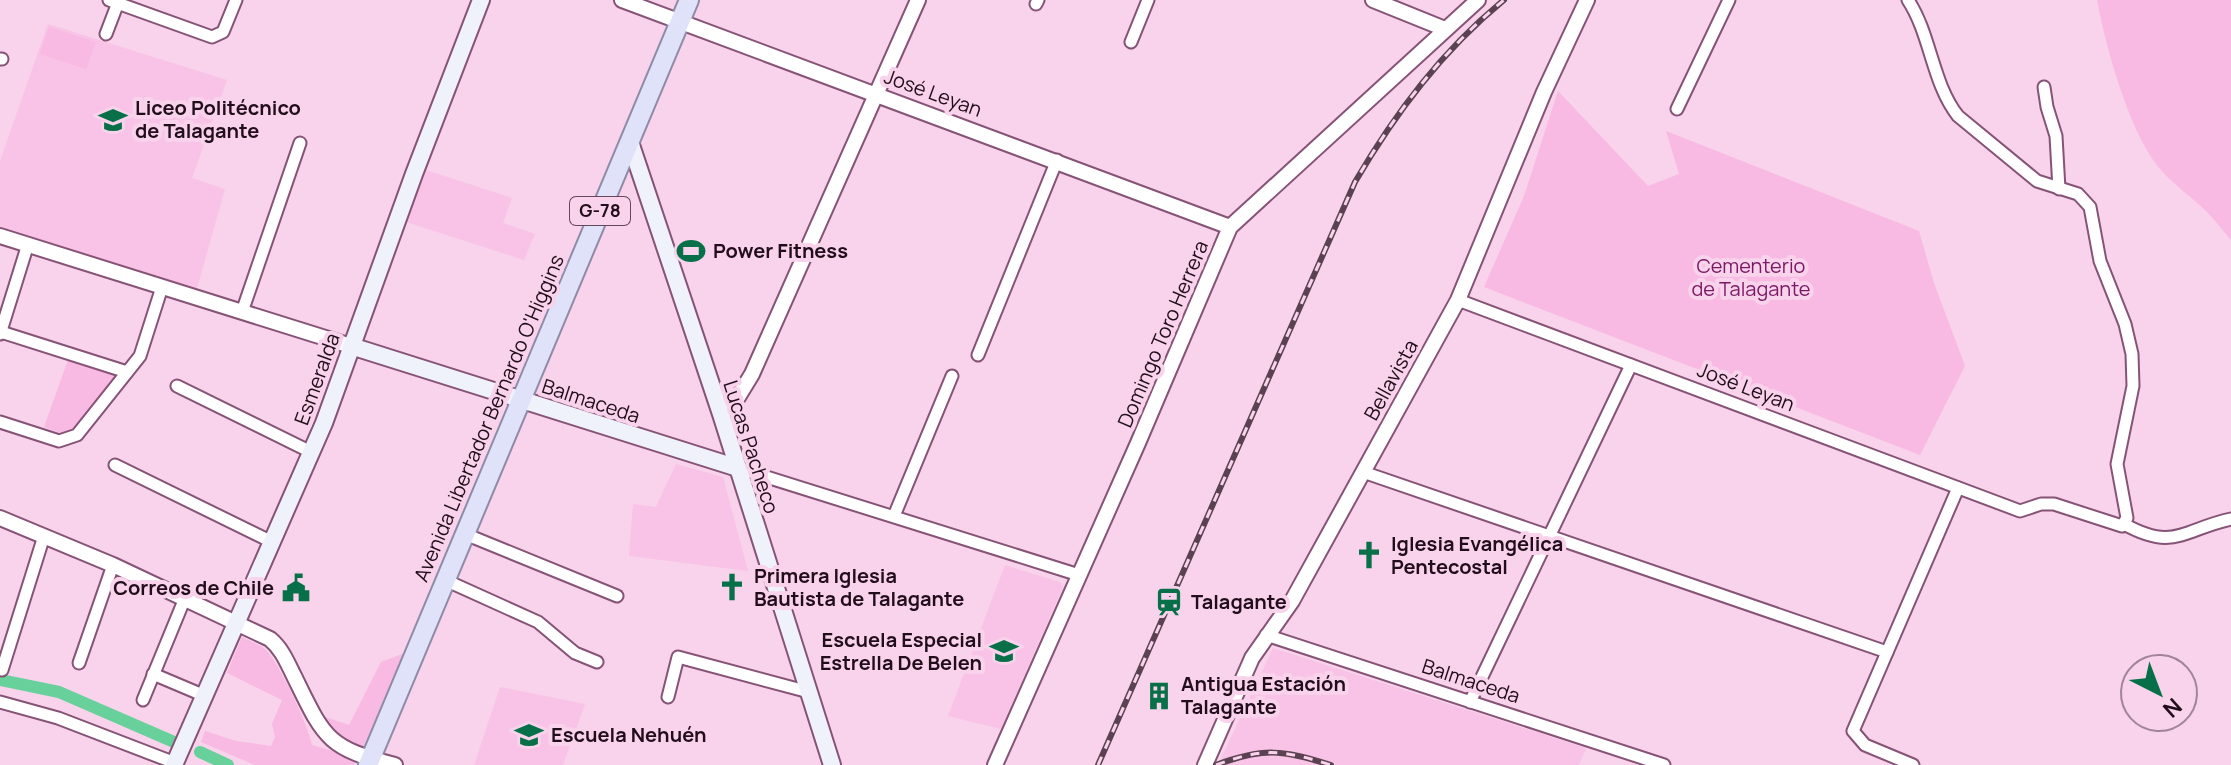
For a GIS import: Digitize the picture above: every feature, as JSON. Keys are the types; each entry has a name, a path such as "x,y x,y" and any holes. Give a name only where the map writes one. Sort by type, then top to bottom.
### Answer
{"main road":[{"name":"Esmeralda","path":"174,764 311,452 481,0"},
{"name":"Avenida Libertador Bernardo O'Higgins","path":"370,762 689,0"},
{"name":"Lucas Pacheco","path":"630,142 721,414 832,765"},
{"name":"Balmaceda","path":"351,346 738,468"}],"street":[{"path":"106,34 115,1 209,36 219,36 225,29 236,0"},
{"name":"José Leyan","path":"622,0 1230,227"},
{"path":"721,414 738,397 752,374 918,0"},
{"path":"1131,42 1148,0"},
{"name":"Domingo Toro Herrera","path":"995,765 1230,227 1478,0"},
{"name":"Bellavista","path":"1205,765 1252,658 1292,601 1458,300 1544,92 1587,0"},
{"path":"1677,109 1729,0"},
{"path":"1908,0 1927,39 1948,103 1958,116 2037,181 2078,194 2090,207 2100,261 2129,339 2133,386 2117,471 2127,518 2124,524 2166,539 2231,519"},
{"path":"1382,2 1445,29"},
{"path":"2044,87 2056,136 2059,189"},
{"path":"242,312 300,143"},
{"path":"978,355 1057,160"},
{"name":"Balmaceda","path":"0,236 351,346"},
{"path":"28,244 0,333 127,372"},
{"path":"0,422 53,439 70,439 80,431 140,356 162,287"},
{"name":"José Leyan","path":"1458,300 2020,511 2041,504 2054,504 2116,526 2124,524"},
{"path":"1470,702 1631,365"},
{"path":"894,516 952,376"},
{"path":"177,386 311,452"},
{"path":"115,465 272,542"},
{"name":"Balmaceda","path":"738,468 1079,575"},
{"path":"1363,472 1887,652"},
{"path":"1913,765 1865,745 1853,731 1958,488"},
{"path":"0,518 113,565 270,639 279,648 319,727 328,738 370,762 395,765"},
{"path":"465,534 617,596"},
{"path":"2,670 44,536"},
{"path":"79,663 113,565"},
{"path":"445,580 538,622 575,653 597,662"},
{"path":"143,700 185,598"},
{"name":"Balmaceda","path":"1266,635 1664,765"},
{"path":"668,697 678,657 809,692"},
{"path":"153,674 205,696"},
{"path":"0,702 58,718 174,764"}],"shaded area":[{"name":"Liceo Politécnico de Talagante","path":"48,24 227,80 192,178 225,189 197,288 0,228 0,161"},
{"path":"426,170 512,198 503,223 535,234 524,260 406,222"},
{"path":"676,464 723,477 748,571 629,556 633,504 656,507"},
{"name":"Escuela Especial Estrella De Belen","path":"1005,565 1060,582 1063,587 1001,729 948,716"},
{"path":"1273,648 1586,748 1579,765 1218,765"},
{"name":"Escuela Nehuén","path":"500,687 585,704 563,765 474,765"}],"green space":[{"path":"2097,0 2231,0 2231,240 2150,156 2121,90"},
{"path":"49,27 96,42 86,69 40,54"},
{"name":"Cementerio de Talagante","path":"1558,91 1648,186 1679,174 1666,131 1919,231 1934,283 1965,366 1920,455 1484,287 1524,196"},
{"path":"68,360 120,376 71,433 60,433 44,427"},
{"path":"242,637 263,647 271,656 293,695 312,745 357,758 354,765 255,765 201,742 205,731 236,741 271,746 275,737 272,724 282,700 227,673"},
{"path":"405,653 364,746 360,748 346,743 316,714 349,725 381,662"}],"waterway":[{"path":"0,680 59,692 174,742"},
{"path":"200,752 228,765"}],"railway":[{"path":"1098,765 1355,182 1387,131 1440,62 1504,0"},
{"path":"1216,765 1261,753 1300,756 1331,765"}],"place":[{"name":"Liceo Politécnico de Talagante","path":"113,120"},
{"name":"Power Fitness","path":"691,251"},
{"name":"Iglesia Evangélica Pentecostal","path":"1369,555"},
{"name":"Primera Iglesia Bautista de Talagante","path":"732,587"},
{"name":"Correos de Chile","path":"296,588"},
{"name":"Talagante","path":"1169,602"},
{"name":"Escuela Especial Estrella De Belen","path":"1004,651"},
{"name":"Antigua Estación Talagante","path":"1159,696"},
{"name":"Escuela Nehuén","path":"529,735"}]}
